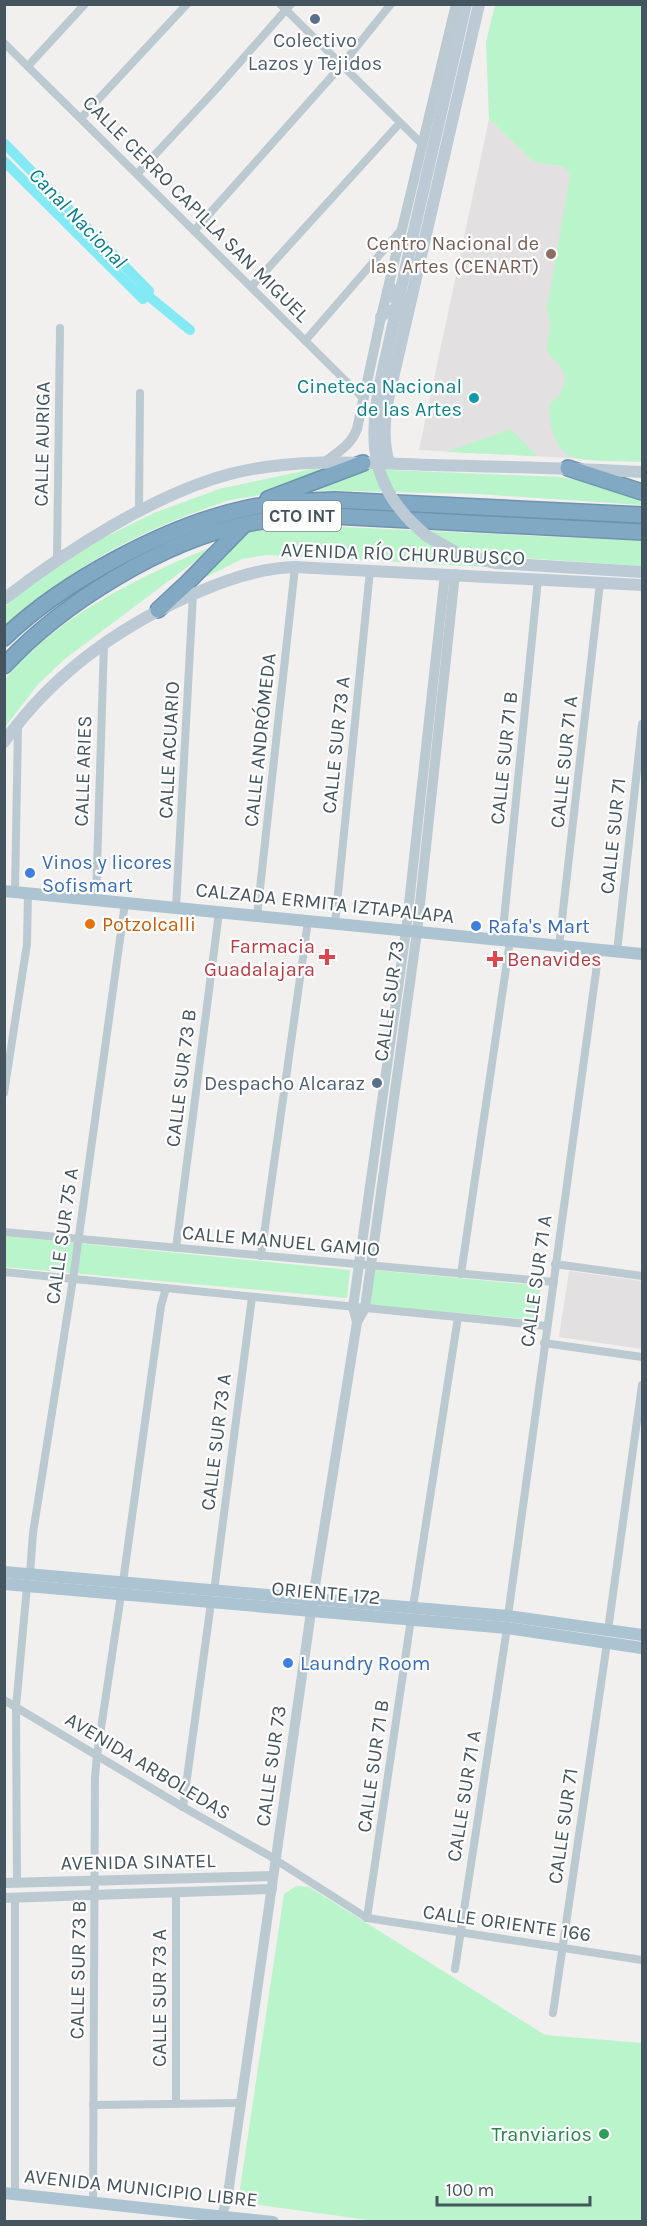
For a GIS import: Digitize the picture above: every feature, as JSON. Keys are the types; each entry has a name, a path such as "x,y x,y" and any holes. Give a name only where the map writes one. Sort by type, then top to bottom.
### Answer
{"highway":[{"path":"158,610 188,583 245,516 277,495 363,463"},
{"path":"567,468 642,492"},
{"name":"CTO INT","path":"4,666 52,622 122,575 245,516 287,502 346,500 642,515"},
{"name":"CTO INT","path":"4,638 39,609 118,559 199,522 245,516 333,516 642,532"}],"main road":[{"path":"466,4 409,231 376,398 373,423 374,447 381,472 398,507 417,528 436,542 471,558 507,565 642,572"},
{"path":"389,463 383,429 387,404 479,4"},
{"path":"428,125 446,89"},
{"path":"390,287 392,295 397,300 405,302 412,298"},
{"path":"381,317 388,311 396,310 403,314 406,324"},
{"path":"4,599 57,560 178,493 227,475 270,466 325,462 389,463 642,472"},
{"name":"AVENIDA RÍO CHURUBUSCO","path":"4,742 55,682 104,642 158,610 236,577 269,569 295,567 642,585"},
{"name":"CALZADA ERMITA IZTAPALAPA","path":"10,892 642,954"},
{"name":"ORIENTE 172","path":"4,1572 28,1580 508,1622 608,1637 642,1648"},
{"name":"ORIENTE 172","path":"4,1584 28,1580"},
{"name":"ORIENTE 172","path":"608,1637 642,1635"},
{"name":"AVENIDA MUNICIPIO LIBRE","path":"10,2194 273,2222"}],"street":[{"path":"28,66 85,4"},
{"path":"81,118 187,4"},
{"path":"194,231 341,66 391,4"},
{"path":"325,462 345,448 354,437 381,317 409,231 423,145 456,4"},
{"path":"136,174 218,87 286,6 341,66 423,145"},
{"name":"CALLE CERRO CAPILLA SAN MIGUEL","path":"4,43 364,399"},
{"path":"251,287 399,124"},
{"path":"305,341 409,231"},
{"name":"CALLE AURIGA","path":"57,560 60,328"},
{"path":"139,513 140,393"},
{"name":"CALLE ANDRÓMEDA","path":"257,916 295,567"},
{"name":"CALLE SUR 73 A","path":"335,924 370,570"},
{"name":"CALLE SUR 73","path":"222,2216 228,2194 312,1605 357,1322 365,1308 371,1265 411,931 450,574"},
{"name":"CALLE SUR 71 B","path":"461,1274 506,941 538,579"},
{"name":"CALLE SUR 71 A","path":"559,946 600,583"},
{"name":"CALLE ACUARIO","path":"176,908 193,594"},
{"name":"CALLE ARIES","path":"96,900 104,642"},
{"path":"10,892 18,723"},
{"name":"CALLE SUR 71","path":"617,952 642,724"},
{"path":"4,1093 27,944 28,893"},
{"name":"CALLE SUR 75 A","path":"17,1883 16,1707 33,1533 73,1279 125,903"},
{"name":"CALLE SUR 73 B","path":"176,1248 219,912"},
{"path":"261,1256 308,921"},
{"name":"CALLE SUR 73","path":"357,1322 353,1307 358,1264 411,931"},
{"name":"CALLE SUR 71 A","path":"455,1969 508,1622 544,1343 600,950"},
{"name":"CALLE MANUEL GAMIO","path":"4,1232 554,1282"},
{"path":"555,1264 642,1276"},
{"path":"4,1272 547,1326"},
{"name":"CALLE SUR 73 B","path":"93,2203 97,1755 161,1306 166,1288"},
{"name":"CALLE SUR 73 A","path":"183,1807 252,1297"},
{"name":"CALLE SUR 71 B","path":"367,1918 458,1317"},
{"path":"544,1343 642,1357"},
{"name":"CALLE SUR 71","path":"553,2013 642,1385"},
{"name":"AVENIDA ARBOLEDAS","path":"4,1700 276,1860 367,1918"},
{"name":"AVENIDA SINATEL","path":"4,1883 273,1876"},
{"name":"AVENIDA SINATEL","path":"10,1898 272,1889"},
{"name":"CALLE SUR 73 A","path":"176,1892 176,2104"},
{"path":"10,1898 10,2194"},
{"name":"CALLE ORIENTE 166","path":"367,1918 642,1960"},
{"path":"93,2105 241,2103"}],"shaded area":[{"name":"Centro Nacional de las Artes (CENART)","path":"489,119 534,162 642,180 642,462 419,450"},
{"path":"569,1271 642,1281 642,1349 559,1337"}],"green space":[{"path":"495,5 642,5 642,462 578,459 560,447 553,433 550,403 562,391 565,381 563,371 550,356 548,350 550,320 547,309 570,175 565,167 534,162 489,119 486,42"},
{"path":"511,429 537,456 446,452"},
{"path":"333,468 265,493 221,503 133,539 79,569 5,627 5,607 19,594 95,542 154,513 219,489 312,469"},
{"path":"366,469 560,477 591,482 642,497 642,505 478,494 305,490"},
{"path":"320,526 642,541 642,566 507,557 506,568 267,555 242,559 200,580 249,533 278,527"},
{"path":"218,544 66,658 39,683 5,727 5,679 51,634 130,584"},
{"path":"4,1236 350,1270 347,1298 5,1267"},
{"path":"374,1270 541,1286 536,1320 369,1305"},
{"path":"296,1886 309,1887 545,2035 642,2043 642,2221 383,2222 238,2202 284,1894"}],"waterway":[{"name":"Canal Nacional","path":"4,143 149,291 143,299 4,161"},
{"name":"Canal Nacional","path":"141,290 190,330"}],"place":[{"name":"Colectivo Lazos y Tejidos","path":"315,19"},
{"name":"Centro Nacional de las Artes (CENART)","path":"551,254"},
{"name":"Cineteca Nacional de las Artes","path":"474,398"},
{"name":"Vinos y licores Sofismart","path":"30,873"},
{"name":"Potzolcalli","path":"90,924"},
{"name":"Rafa's Mart","path":"476,926"},
{"name":"Farmacia Guadalajara","path":"327,957"},
{"name":"Benavides","path":"495,959"},
{"name":"Despacho Alcaraz","path":"377,1083"},
{"name":"Laundry Room","path":"288,1663"},
{"name":"Tranviarios","path":"604,2134"}]}
